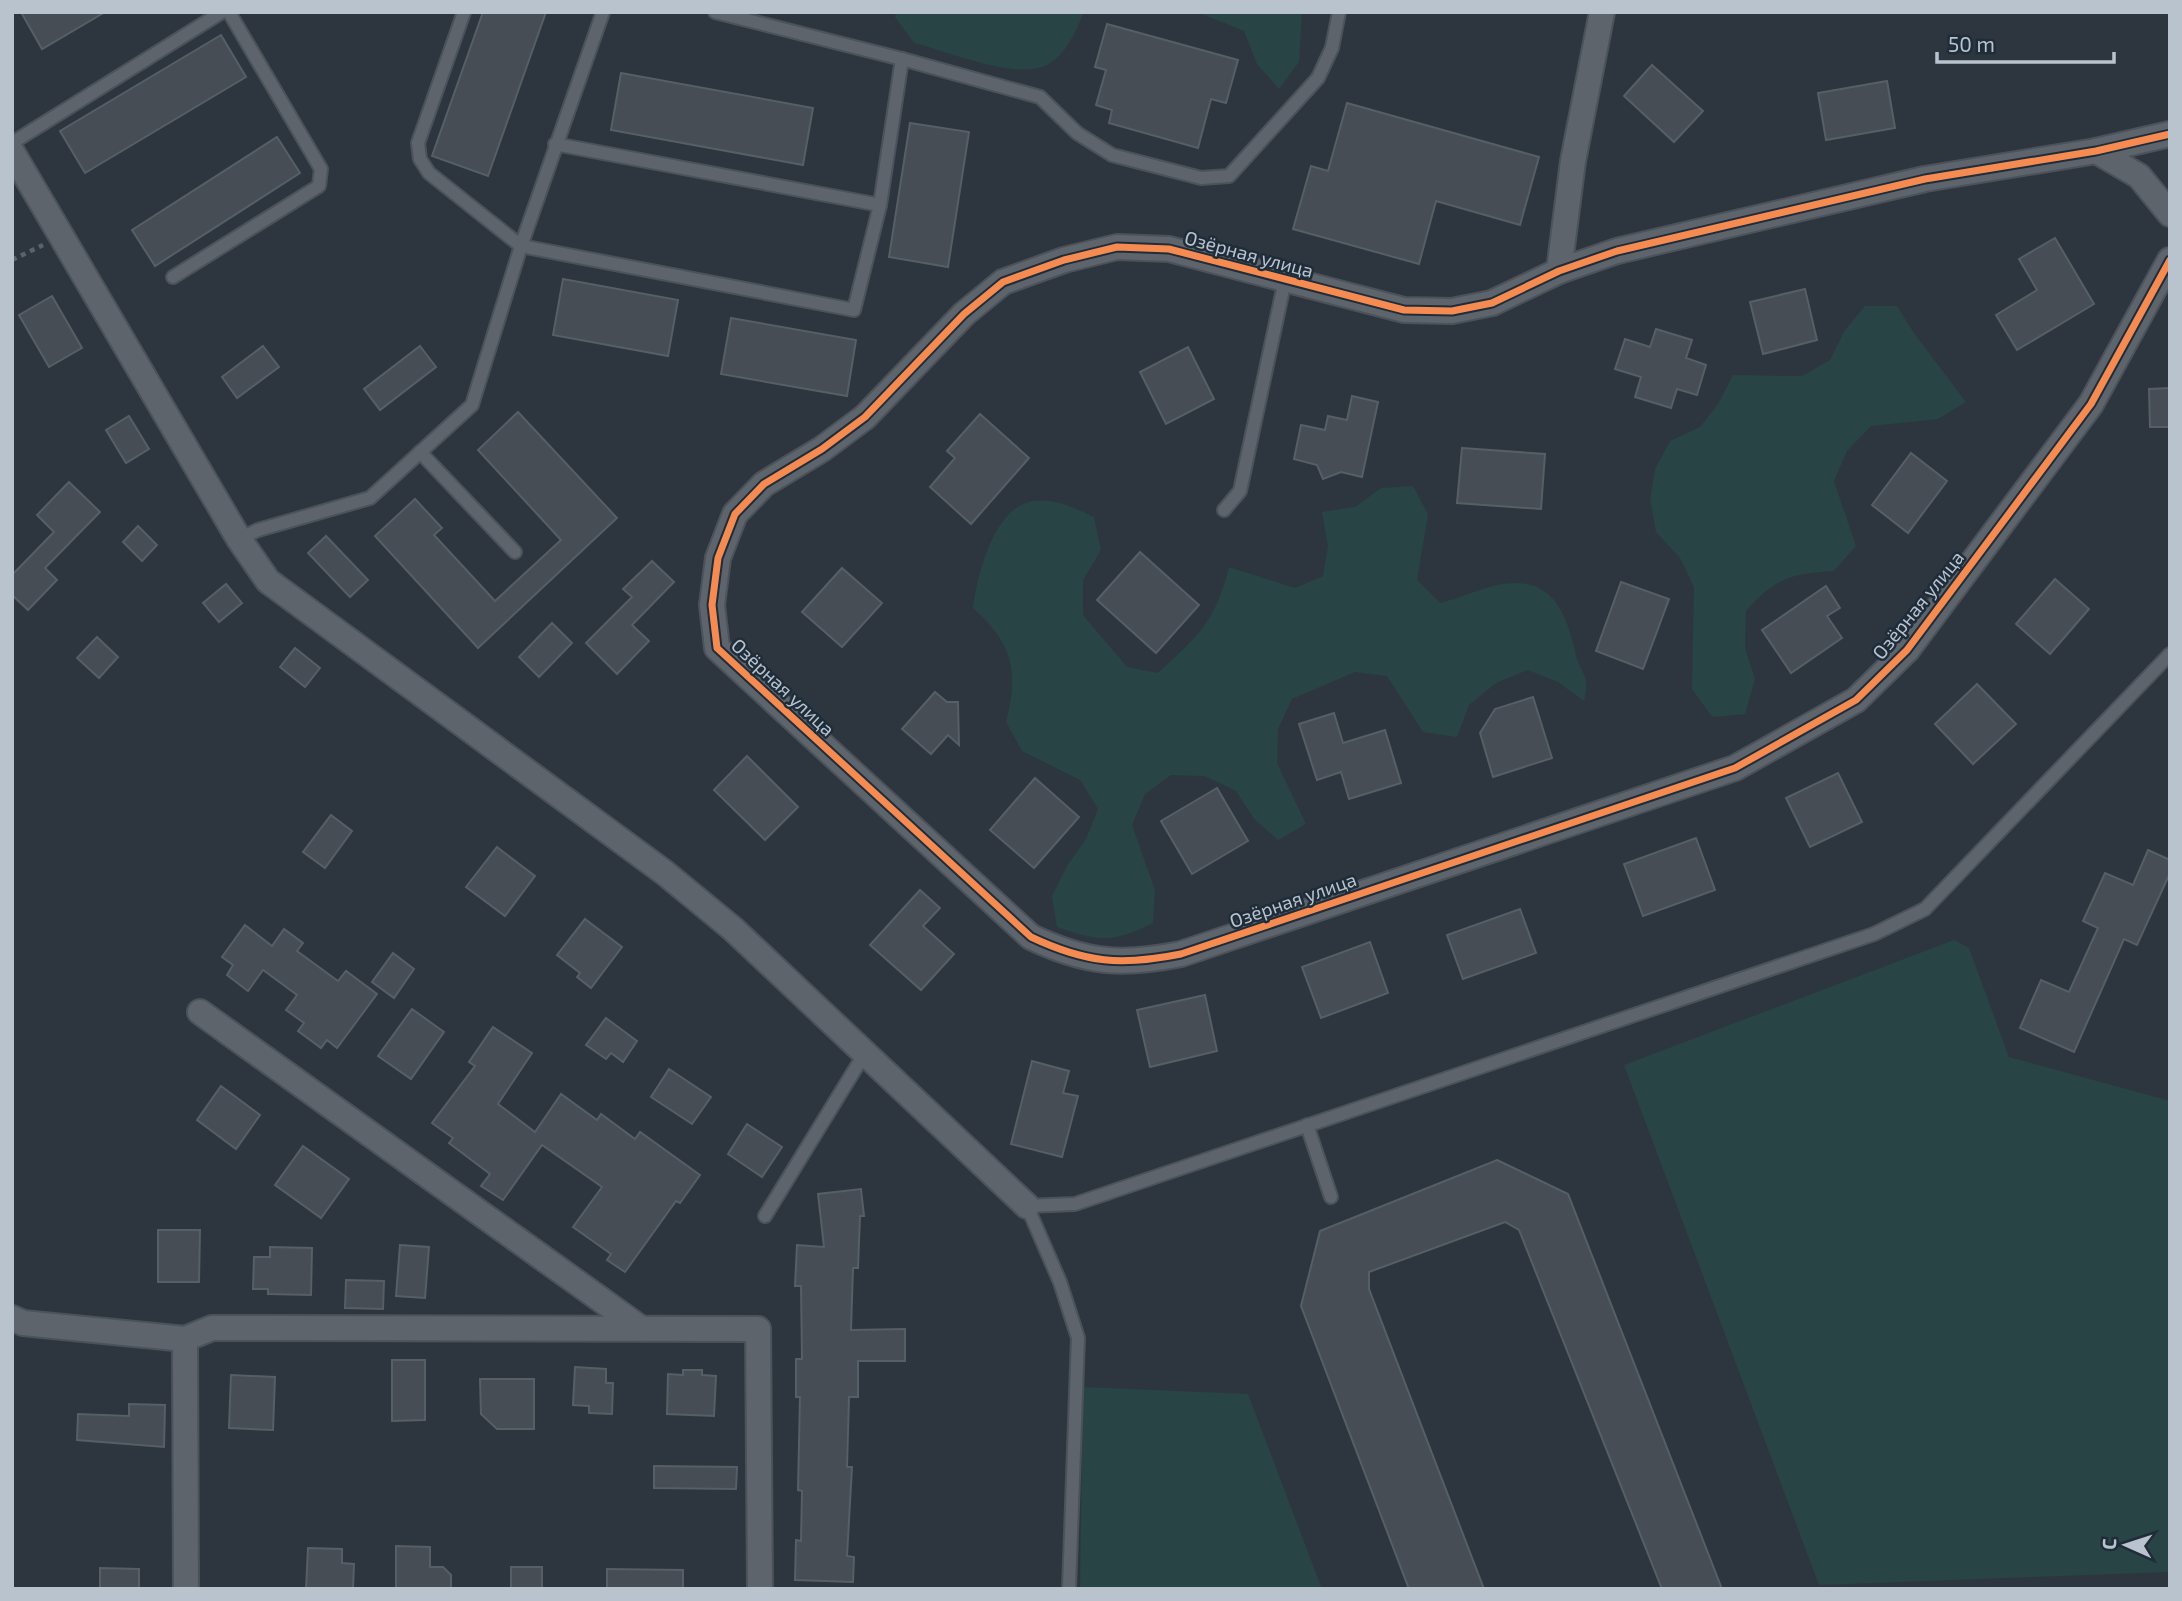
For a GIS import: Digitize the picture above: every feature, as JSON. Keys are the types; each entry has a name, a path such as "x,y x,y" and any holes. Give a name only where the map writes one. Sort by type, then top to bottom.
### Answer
{"street":[{"path":"1559,271 1573,161 1602,12"},
{"name":"Озёрная улица","path":"2170,134 2096,151 1912,182 1617,251 1559,271 1492,303 1452,311 1404,310 1169,249 1117,247 1064,260 1003,282 964,314 864,417 821,449 764,484 736,514 718,558 712,605 717,648 1031,937 1068,955 1108,961 1149,960 1181,954 1735,768 1856,700 1907,650 2091,404 2170,260"},
{"path":"2096,151 2139,176 2170,214"},
{"path":"12,152 239,539 268,581 665,873 733,929 1027,1206"},
{"path":"200,1012 639,1327"},
{"path":"12,1318 23,1323 185,1339 212,1328 758,1329 760,1589"},
{"path":"185,1339 186,1589"}],"lane":[{"path":"12,143 222,12"},
{"path":"173,277 319,186 321,169 229,12"},
{"path":"464,12 418,143 420,159 429,173 521,246 854,310 880,205 902,59"},
{"path":"239,539 258,530 370,498 472,405 555,144 603,12"},
{"path":"715,12 1040,97 1077,133 1112,155 1201,178 1229,176 1318,78 1332,48 1339,12"},
{"path":"555,144 880,205"},
{"path":"1224,510 1240,491 1285,280"},
{"path":"420,452 515,552"},
{"path":"1069,1589 1077,1338 1060,1282 1027,1206 1075,1204 1874,934 1925,908 2170,654"},
{"path":"765,1216 865,1054"},
{"path":"1307,1125 1331,1197"}],"path":[{"path":"12,260 60,236"}],"green space":[{"path":"896,12 1084,12 1070,42 1054,61 1033,69 1018,69 981,63 914,43 895,17"},
{"path":"1197,12 1302,12 1299,62 1279,89 1257,64 1244,31"},
{"path":"1865,306 1897,306 1966,402 1938,419 1871,426 1847,451 1834,481 1856,546 1834,571 1805,574 1784,580 1766,591 1746,611 1745,648 1755,679 1745,714 1712,717 1692,689 1694,587 1680,558 1656,532 1650,500 1655,469 1670,441 1700,427 1718,404 1733,375 1802,376 1830,360 1845,330"},
{"path":"1413,486 1428,514 1417,580 1440,603 1502,584 1519,583 1545,591 1554,600 1567,623 1586,679 1584,701 1558,682 1528,670 1496,683 1469,705 1457,737 1423,732 1387,676 1355,672 1292,699 1278,729 1277,763 1306,824 1278,840 1254,819 1236,791 1205,776 1171,775 1145,794 1132,825 1155,890 1153,923 1127,934 1106,938 1084,936 1057,927 1052,896 1067,866 1086,839 1098,809 1080,780 1022,751 1006,722 1012,687 1009,659 997,634 973,608 983,561 998,529 1008,515 1019,506 1041,500 1065,504 1094,517 1101,550 1083,580 1083,615 1127,667 1158,673 1203,627 1218,601 1229,567 1295,588 1323,576 1328,546 1322,512 1355,507 1381,488"},
{"path":"1954,940 1969,948 2009,1057 2170,1101 2170,1572 1819,1585 1624,1065"},
{"path":"1083,1387 1248,1394 1322,1589 1080,1589"}],"building":[{"path":"21,12 105,12 42,49"},
{"path":"483,12 546,12 488,176 432,156"},
{"path":"1107,24 1238,60 1226,103 1211,99 1198,148 1109,123 1112,110 1096,105 1106,70 1095,67"},
{"path":"221,35 246,77 85,173 60,131"},
{"path":"1652,65 1703,111 1674,142 1624,96"},
{"path":"621,73 813,108 803,165 611,130"},
{"path":"1887,81 1895,128 1826,140 1818,93"},
{"path":"1347,103 1539,157 1520,225 1436,201 1419,264 1293,229 1311,166 1328,171"},
{"path":"910,123 969,132 948,267 889,257"},
{"path":"277,137 300,173 155,266 132,230"},
{"path":"2055,238 2094,304 2017,350 1996,315 2037,290 2019,259"},
{"path":"563,279 678,300 668,356 553,335"},
{"path":"1805,289 1817,340 1763,354 1750,302"},
{"path":"52,296 82,348 49,367 19,315"},
{"path":"731,318 856,340 847,396 721,374"},
{"path":"1656,329 1692,340 1686,358 1706,365 1697,395 1677,389 1671,408 1635,397 1641,377 1615,369 1625,339 1650,347"},
{"path":"263,346 279,367 237,398 222,377"},
{"path":"420,346 436,367 380,410 364,389"},
{"path":"1188,347 1214,399 1166,424 1140,372"},
{"path":"2170,388 2170,427 2150,427 2149,389"},
{"path":"1352,396 1378,402 1362,477 1341,472 1323,479 1317,465 1294,459 1301,425 1325,430 1328,416 1347,420"},
{"path":"518,412 617,518 478,648 375,536 415,499 442,528 434,535 495,601 561,540 478,450"},
{"path":"980,414 1029,458 971,524 930,487 955,458 947,451"},
{"path":"129,416 149,449 126,463 106,430"},
{"path":"1462,448 1545,454 1541,509 1457,503"},
{"path":"1911,453 1947,481 1908,533 1872,505"},
{"path":"69,482 100,512 45,568 57,580 28,610 12,595 12,575 54,532 37,515"},
{"path":"138,526 157,545 142,561 123,542"},
{"path":"326,536 368,580 350,597 308,553"},
{"path":"1140,552 1199,605 1156,653 1097,600"},
{"path":"652,561 674,582 632,625 649,641 617,674 586,643 632,597 623,589"},
{"path":"842,568 882,603 842,647 802,612"},
{"path":"2055,579 2089,609 2050,654 2016,624"},
{"path":"1621,582 1669,599 1643,669 1596,651"},
{"path":"226,584 242,603 219,622 203,603"},
{"path":"1826,586 1840,608 1827,616 1842,638 1791,673 1762,630"},
{"path":"552,623 572,643 539,677 519,657"},
{"path":"97,637 118,657 99,678 77,658"},
{"path":"295,648 320,668 305,687 280,667"},
{"path":"1977,684 2016,724 1973,764 1935,724"},
{"path":"935,692 947,702 958,702 959,745 948,735 931,754 902,729"},
{"path":"1533,697 1552,758 1493,777 1480,733 1495,709"},
{"path":"1334,713 1343,743 1385,730 1401,783 1349,799 1341,772 1317,780 1299,724"},
{"path":"747,756 798,807 765,840 714,790"},
{"path":"1838,773 1862,822 1810,847 1786,798"},
{"path":"1035,778 1079,817 1034,868 990,830"},
{"path":"1217,788 1248,841 1192,874 1161,821"},
{"path":"331,815 352,831 325,868 303,852"},
{"path":"1696,838 1715,890 1643,916 1624,864"},
{"path":"497,847 535,876 505,916 466,887"},
{"path":"2148,850 2170,860 2170,873 2137,945 2124,939 2074,1052 2020,1028 2041,980 2069,992 2098,928 2083,921 2105,873 2133,885"},
{"path":"920,890 940,908 923,926 954,954 921,990 870,945"},
{"path":"1520,909 1536,953 1463,979 1447,935"},
{"path":"585,919 622,947 591,988 577,977 580,973 557,955"},
{"path":"245,925 272,946 284,929 303,943 297,951 338,981 346,971 377,994 337,1048 327,1040 321,1048 298,1031 304,1023 286,1010 297,995 263,970 248,991 227,975 233,965 222,957"},
{"path":"1370,942 1388,993 1321,1018 1302,967"},
{"path":"393,953 414,969 394,998 372,982"},
{"path":"1205,995 1217,1051 1150,1067 1137,1010"},
{"path":"412,1009 444,1032 411,1079 378,1056"},
{"path":"606,1018 637,1041 623,1062 611,1053 606,1059 586,1045"},
{"path":"493,1027 532,1053 498,1104 535,1132 561,1094 597,1120 601,1114 635,1139 640,1132 700,1175 680,1203 676,1201 625,1272 607,1260 611,1254 573,1227 602,1187 542,1145 503,1200 481,1186 490,1174 449,1143 453,1138 432,1123 475,1066 469,1062"},
{"path":"1032,1061 1069,1071 1063,1093 1078,1096 1062,1157 1011,1144"},
{"path":"669,1069 711,1097 692,1124 651,1097"},
{"path":"221,1086 260,1115 236,1149 197,1120"},
{"path":"747,1124 782,1147 762,1177 728,1154"},
{"path":"303,1146 349,1179 321,1218 275,1185"},
{"path":"1497,1160 1568,1194 1722,1589 1662,1589 1519,1230 1505,1222 1369,1272 1369,1289 1484,1589 1409,1589 1301,1306 1320,1231"},
{"path":"861,1189 864,1216 860,1216 858,1268 853,1268 851,1330 905,1329 905,1361 858,1361 858,1397 849,1397 847,1467 852,1467 847,1556 854,1557 853,1582 795,1580 796,1540 801,1541 802,1491 798,1490 800,1397 796,1397 796,1359 802,1359 801,1286 795,1286 797,1245 824,1247 818,1194"},
{"path":"158,1230 200,1230 199,1282 158,1282"},
{"path":"400,1245 429,1247 425,1298 396,1296"},
{"path":"270,1247 312,1248 311,1295 268,1294 268,1289 253,1289 254,1257 270,1257"},
{"path":"346,1280 384,1281 383,1309 345,1308"},
{"path":"392,1360 425,1360 425,1420 392,1421"},
{"path":"575,1367 606,1369 606,1383 613,1383 612,1414 589,1413 589,1406 573,1405"},
{"path":"683,1370 702,1370 702,1375 716,1376 714,1416 667,1414 668,1374 683,1375"},
{"path":"231,1375 275,1377 273,1430 229,1428"},
{"path":"480,1379 534,1379 534,1429 497,1429 481,1414"},
{"path":"129,1404 165,1405 164,1447 77,1440 78,1414 129,1416"},
{"path":"654,1466 737,1467 736,1489 654,1488"},
{"path":"396,1546 430,1547 430,1567 443,1567 451,1575 451,1589 396,1589"},
{"path":"308,1548 342,1549 342,1563 354,1564 353,1589 306,1589"},
{"path":"511,1567 542,1567 542,1589 511,1589"},
{"path":"100,1568 139,1569 139,1589 100,1589"},
{"path":"607,1569 683,1570 683,1589 607,1589"}],"cycle path":[{"path":"2170,134 2096,151 1925,179 1617,251 1559,271 1492,303 1452,311 1404,310 1169,249 1117,247 1064,260 1003,282 964,314 865,417 822,449 764,484 735,514 718,558 712,605 717,648 1031,937 1069,952 1104,960 1140,960 1181,954 1735,768 1856,700 1907,650 2091,404 2170,260"}]}
